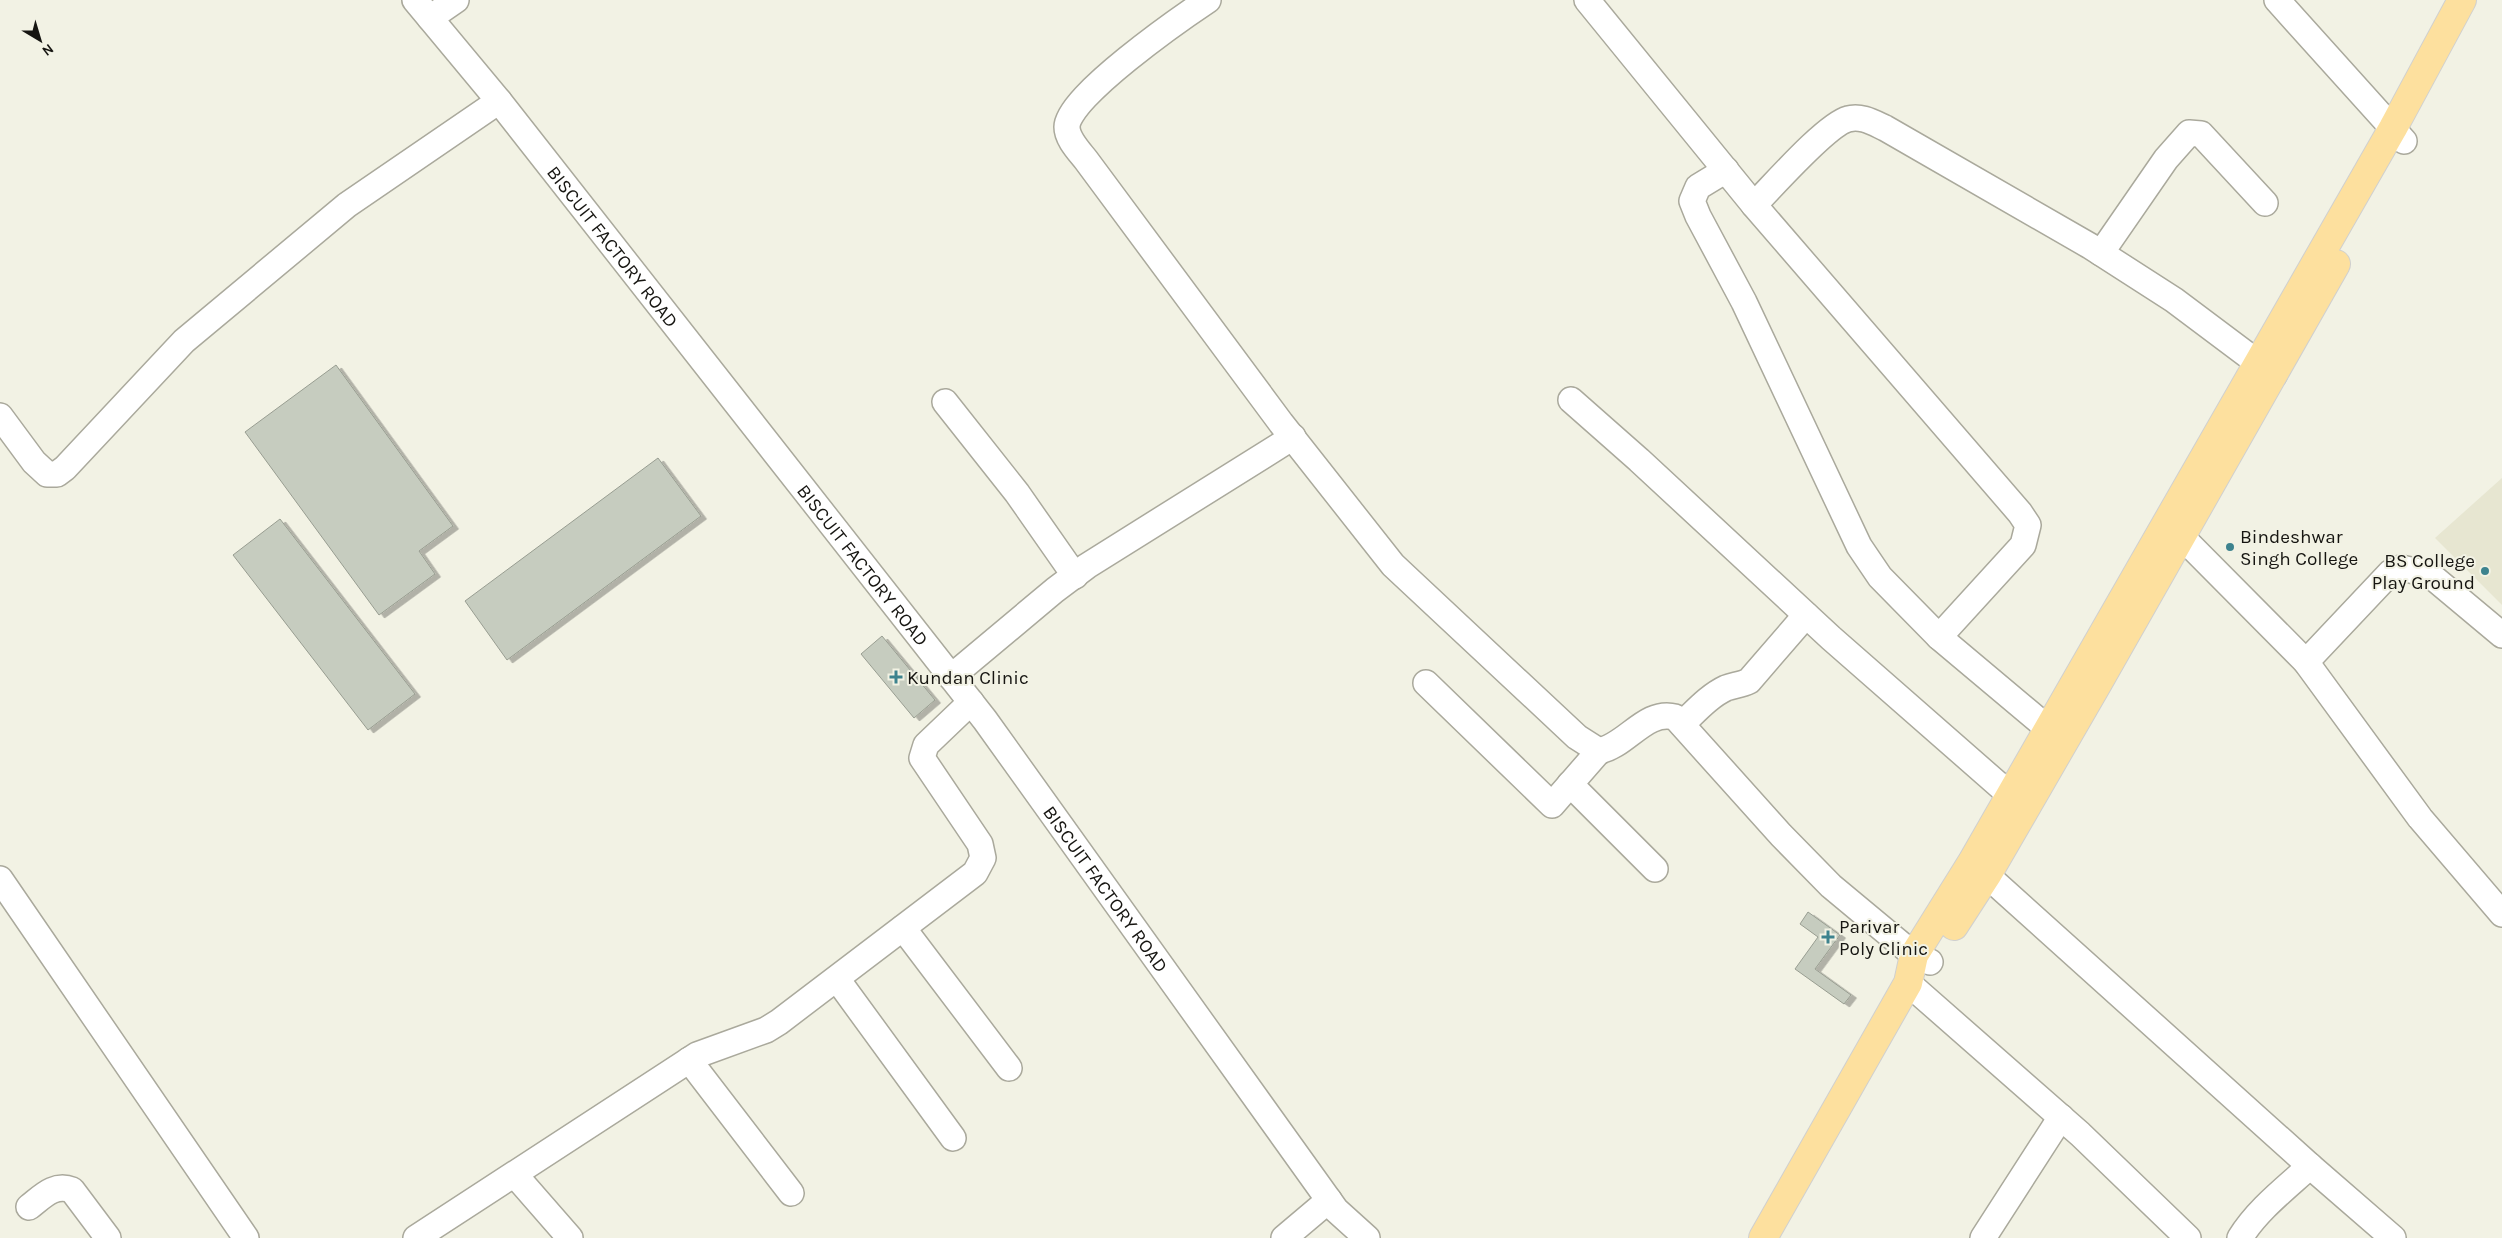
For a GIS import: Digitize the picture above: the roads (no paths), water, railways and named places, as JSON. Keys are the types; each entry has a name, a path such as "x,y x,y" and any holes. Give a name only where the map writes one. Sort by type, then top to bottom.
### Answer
{"main road":[{"path":"2398,135 2462,0"},
{"path":"1764,1238 1908,983 1979,868 2398,135 2482,0"}],"street":[{"path":"423,9 456,0"},
{"path":"1208,0 1163,31 1086,95 1071,114 1067,127 1072,142 1292,437 1393,565 1577,737 1599,751"},
{"path":"1587,0 1754,205 2020,513 2028,526 2023,545 1939,637"},
{"path":"2277,0 2398,135"},
{"name":"BISCUIT FACTORY ROAD","path":"423,9 499,101 971,702 1336,1210 1368,1238"},
{"path":"1,418 34,462 47,474 57,474 184,341 347,205 499,101"},
{"path":"1754,205 1816,142 1848,118 1863,118 1885,128 2101,253 2174,300 2266,368"},
{"path":"2101,253 2166,158 2189,133 2201,134 2266,204"},
{"path":"1726,170 1698,187 1692,201 1698,216 1744,302 1866,557 1880,577 1939,637 2056,734"},
{"path":"1571,400 1639,460 1806,615 2017,801"},
{"path":"945,402 1017,493 1075,576"},
{"path":"951,677 1075,576 1120,543 1292,437"},
{"path":"2174,529 2306,662 2420,818 2502,914"},
{"path":"2306,662 2390,573 2401,568 2429,574 2502,635"},
{"path":"1682,724 1711,698 1727,688 1740,686 1749,681 1806,615"},
{"path":"1426,683 1552,805 1599,751 1616,745 1649,721 1660,716 1675,716 1781,835 1831,886 1922,959"},
{"path":"416,1238 689,1060 712,1048 766,1030 779,1022 975,873 983,858 980,844 922,758 926,745 971,702"},
{"path":"1570,784 1654,869"},
{"path":"1979,868 2310,1166 2394,1238"},
{"path":"0,879 246,1238"},
{"path":"903,928 1009,1068"},
{"path":"837,979 952,1138"},
{"path":"1908,983 2061,1117 2188,1238"},
{"path":"689,1060 791,1193"},
{"path":"1983,1238 2061,1117"},
{"path":"2240,1238 2259,1214 2310,1166"},
{"path":"515,1175 570,1238"},
{"path":"29,1207 55,1188 72,1190 108,1238"},
{"path":"1284,1238 1330,1200"}],"place":[{"name":"Bindeshwar Singh College","path":"2230,547"},
{"name":"BS College Play Ground","path":"2485,571"},
{"name":"Kundan Clinic","path":"896,677"},
{"name":"Parivar Poly Clinic","path":"1828,937"}]}
